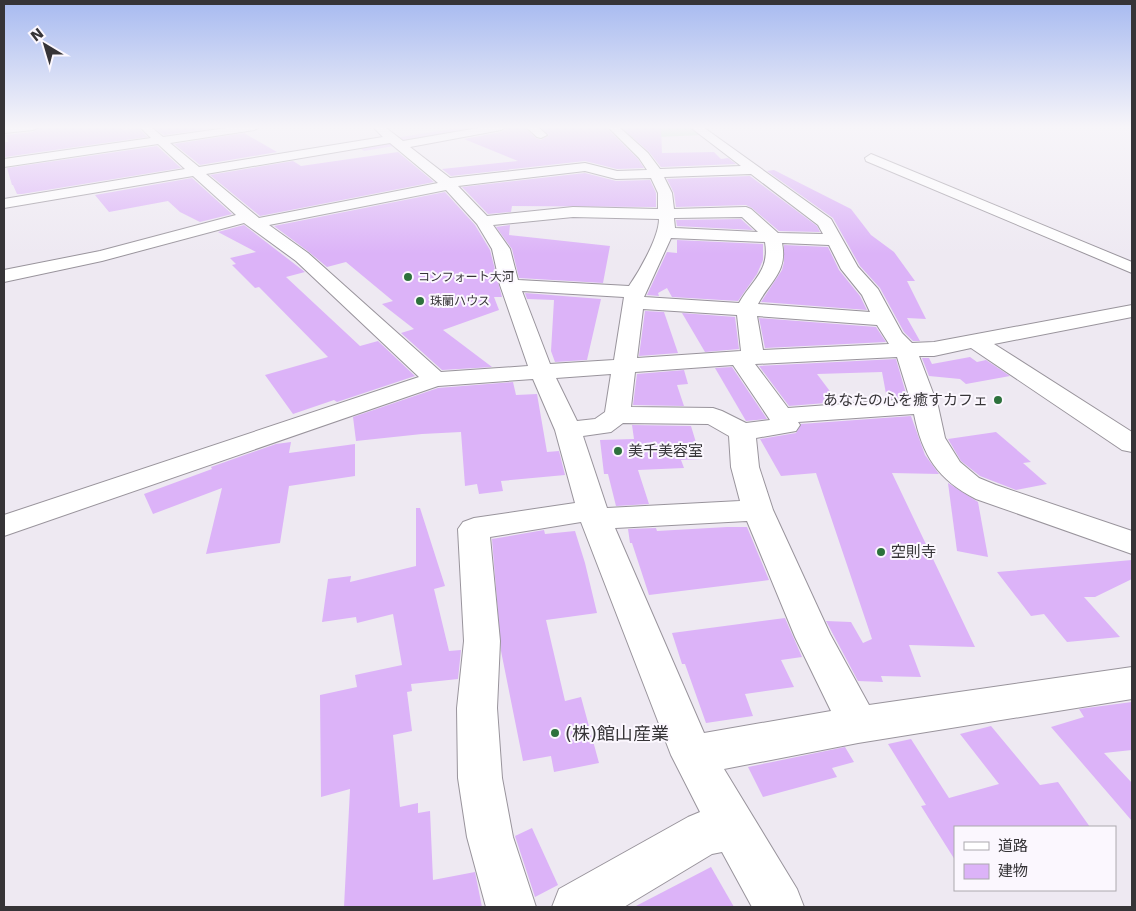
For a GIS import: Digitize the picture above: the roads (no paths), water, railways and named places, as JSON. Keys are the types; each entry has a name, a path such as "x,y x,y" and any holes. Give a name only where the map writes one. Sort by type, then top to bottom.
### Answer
{"street":[{"path":"193,170 252,220 302,257 435,379"},
{"path":"4,204 228,170"},
{"path":"430,170 448,184 483,221 500,249 510,285 535,356 544,371 568,430 594,514 692,756 779,907"},
{"path":"4,276 102,256 252,220 335,208 448,184 565,170"},
{"path":"600,170 616,175 754,170 825,222 850,269 871,293 893,336 906,350 925,406 932,438 949,467 969,484 986,492 1132,543"},
{"path":"617,416 634,297 647,273 667,227 665,193 653,170"},
{"path":"898,170 1132,268"},
{"path":"372,184 393,196"},
{"path":"316,194 335,208"},
{"path":"525,203 539,216"},
{"path":"483,221 614,206 666,214 746,212 773,238 775,249 774,265 754,294 746,310 746,358 787,425 742,432 713,416 617,416 602,426 568,430"},
{"path":"665,233 835,240"},
{"path":"510,285 746,310 884,320"},
{"path":"4,526 435,379 746,358 934,349 1132,312"},
{"path":"976,342 1132,444"},
{"path":"780,416 925,406"},
{"path":"742,432 745,467 758,510 813,637 858,725"},
{"path":"511,907 490,837 480,778 477,708 482,641 474,529 594,514 758,510"},
{"path":"692,756 858,725 1132,683"},
{"path":"577,907 704,832 732,827"}],"place":[{"name":"コンフォート大河","path":"408,277"},
{"name":"珠蘭ハウス","path":"420,301"},
{"name":"あなたの心を癒すカフェ","path":"998,400"},
{"name":"美千美容室","path":"618,451"},
{"name":"空則寺","path":"881,552"},
{"name":"(株)館山産業","path":"555,733"}]}
